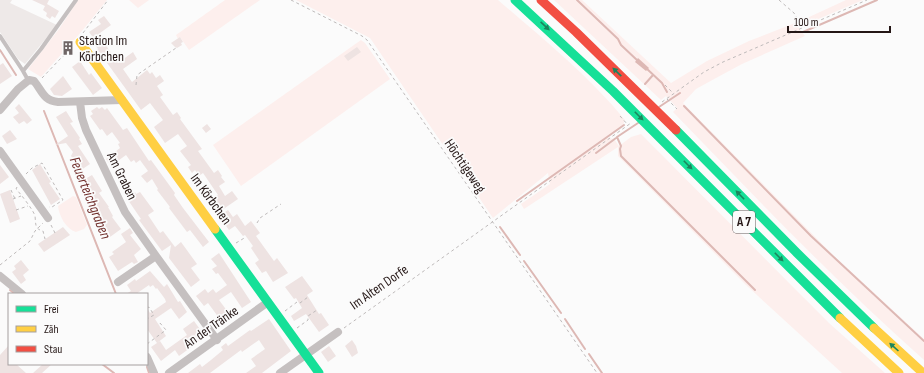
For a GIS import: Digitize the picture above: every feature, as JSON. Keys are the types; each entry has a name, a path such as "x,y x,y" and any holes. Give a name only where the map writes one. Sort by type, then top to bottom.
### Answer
{"main road":[{"name":"A 7","path":"515,0 617,94 823,302 899,373"},
{"name":"A 7","path":"541,0 671,125 797,253 892,346 923,373"},
{"name":"Im Körbchen","path":"80,42 319,373"}],"street":[{"path":"0,110 28,80 32,80 43,95 49,100 58,102 122,100"},
{"name":"Am Graben","path":"80,102 82,118 86,130 125,212 217,340"},
{"path":"0,151 46,214"},
{"path":"118,282 156,256"},
{"path":"0,276 21,293"},
{"name":"An der Tränke","path":"169,373 268,302"},
{"path":"280,373 338,332"},
{"path":"148,358 154,373"}],"lane":[{"path":"23,71 41,49 76,0"},
{"path":"0,36 28,80"}],"path":[{"path":"36,84 62,57 80,42 81,36 108,0"},
{"name":"Höchtigeweg","path":"291,0 362,36 367,40 596,373"},
{"path":"779,0 794,13 803,28"},
{"path":"677,109 666,99 704,72 723,62 867,0"},
{"path":"136,85 137,75 176,48"},
{"path":"666,85 673,94"},
{"name":"Im Alten Dorfe","path":"338,332 629,125 620,116"},
{"path":"0,265 30,241 35,231 38,229 46,214 63,200 42,163 19,176 16,189 34,214 35,225 38,229 43,232 45,239"},
{"path":"11,190 14,199 22,196"},
{"path":"257,223 260,218 281,204"},
{"path":"16,210 28,205"},
{"path":"46,214 55,233"},
{"path":"230,248 246,236"},
{"path":"277,314 283,312 297,302 300,303 308,297"},
{"path":"148,308 154,314 148,318"},
{"path":"290,333 308,320 308,316 317,310"},
{"path":"148,343 166,330 160,323 158,324"}],"shaded area":[{"path":"0,0 12,0 10,3 57,25 25,64 18,59 0,32"},
{"path":"78,0 107,0 41,77 28,69 59,29"},
{"path":"129,0 149,0 138,8"},
{"path":"225,0 260,0 189,50 180,37 178,39 176,35"},
{"path":"296,0 498,0 580,72 611,103 625,120 623,125 607,138 614,139 619,146 631,137 641,134 829,323 885,373 842,373 746,285 618,156 618,147 524,209 521,204 550,184 548,173 493,218 370,38"},
{"path":"554,0 582,0 671,83 707,61 749,41 795,23 805,36 742,64 716,78 696,89 683,103 831,253 924,339 924,360 859,300 765,207 673,112 677,108 666,96 661,100"},
{"path":"846,0 863,0 816,20 810,21 807,18"},
{"path":"361,40 365,43 390,79 241,186 213,145"},
{"path":"638,58 649,68 646,71 635,62"},
{"path":"73,196 76,197 87,225 84,229 76,232 66,225 60,214 58,206"}],"building":[{"path":"32,0 49,0 47,4 59,11 55,18 52,16 50,19 46,16 47,13 43,10 45,6"},
{"path":"104,16 111,25 100,33 107,42 105,44 118,63 133,52 137,59 123,69 132,82 147,70 150,74 152,72 156,78 160,75 164,81 157,86 163,95 160,97 173,115 177,112 181,118 180,119 202,149 198,151 214,173 218,170 222,176 221,177 225,182 219,186 225,196 232,191 238,199 222,210 214,198 218,195 203,173 199,176 195,170 192,173 188,167 191,165 180,151 187,146 178,134 165,143 154,127 163,120 150,103 141,110 97,49 96,46 98,44 89,32 101,24 98,20"},
{"path":"180,37 183,42 181,43 182,45 177,48 171,43"},
{"path":"357,47 361,52 348,61 344,56"},
{"path":"80,61 89,75 91,73 102,88 93,95 72,67"},
{"path":"3,63 12,76 0,84 0,65"},
{"path":"63,76 72,89 62,96 54,95 50,89"},
{"path":"19,104 32,120 27,124 24,121 19,124 13,117 19,113 15,108"},
{"path":"97,107 99,109 102,107 105,110 107,108 123,130 127,128 149,161 151,160 175,193 174,195 183,208 209,242 203,247 190,230 187,232 169,208 170,207 157,190 158,189 152,179 147,183 141,176 148,171 140,160 136,163 134,160 131,162 126,155 111,166 106,159 120,148 118,144 120,143 112,132 107,136 102,129 100,130 90,116 93,114 91,111"},
{"path":"66,111 73,122 70,123 80,138 79,139 82,144 78,146 90,164 81,170 71,156 73,152 66,143 55,145 68,136 56,117"},
{"path":"207,124 211,129 206,133 202,128"},
{"path":"10,130 17,139 7,144 2,136"},
{"path":"40,164 51,182 49,183 60,199 51,205 32,170"},
{"path":"0,165 9,177 0,184"},
{"path":"92,175 102,191 99,193 109,207 113,216 112,217 121,229 110,237 101,225 104,223 97,215 100,213 87,196 90,194 82,181"},
{"path":"10,190 20,219 10,223 0,194"},
{"path":"135,192 136,194 140,192 154,211 148,215 160,233 163,231 175,247 181,242 197,264 191,268 200,280 191,287 169,258 171,245 162,251 139,220 141,219 128,200 130,199 129,197"},
{"path":"228,210 233,217 237,214 245,226 251,221 260,233 256,236 274,261 277,258 288,273 273,282 266,271 262,273 255,263 259,260 251,248 253,246 245,235 243,236 235,226 229,230 219,216"},
{"path":"63,227 70,235 44,252 38,244"},
{"path":"130,228 133,233 130,235 141,249 134,255 138,262 134,264 132,262 118,271 109,257 114,254 112,252 126,242 121,234"},
{"path":"219,253 251,302 242,308 231,292 219,300 231,316 222,322 208,303 204,306 196,296 205,289 208,293 213,289 216,293 227,285 218,273 216,274 212,269 217,266 211,259"},
{"path":"21,260 29,270 23,275 26,280 21,284 12,272 16,269 14,266"},
{"path":"150,271 164,287 167,284 178,302 180,301 187,312 179,319 171,308 155,319 166,336 157,343 148,330 148,310 150,313 166,302 165,299 153,285 150,287 149,285 137,293 128,293 131,291 127,285 135,279 136,281"},
{"path":"302,276 313,291 307,295 319,314 321,313 329,325 319,332 306,314 294,321 291,316 302,308 296,298 294,299 285,287"},
{"path":"269,319 291,351 262,373 246,373 256,366 251,359 265,349 259,340 242,352 241,350 210,373 188,373 200,364 202,367 211,360 223,350 221,347 226,343 228,346 250,330 251,331"},
{"path":"194,321 202,332 198,335 201,340 179,356 175,350 161,361 151,347 160,341 166,350 187,335 183,329"},
{"path":"352,340 358,353 352,357 345,346"},
{"path":"8,346 8,365 17,365 26,373 0,373 0,355"},
{"path":"329,346 336,356 328,362 321,352"},
{"path":"42,365 51,365 42,373 33,373"}],"waterway":[{"path":"577,0 618,39 621,45 638,61"},
{"path":"803,32 877,0"},
{"path":"0,50 16,75"},
{"path":"646,68 662,83 667,92"},
{"path":"645,84 653,75"},
{"path":"659,107 680,93"},
{"path":"684,106 811,236 924,341"},
{"name":"Feuerteichgraben","path":"44,111 116,293"},
{"path":"638,123 617,137 621,146 621,156 755,290"},
{"path":"517,201 624,125"},
{"path":"596,153 616,138"},
{"path":"500,227 520,255"},
{"path":"524,261 561,313"},
{"path":"10,290 14,293"},
{"path":"565,319 585,349"},
{"path":"589,354 602,373"},
{"path":"103,365 114,373"},
{"name":"Feuerteichgraben","path":"147,367 149,373"}],"traffic: fast":[{"path":"515,0 613,91 840,318"},
{"path":"676,130 797,253 874,328"},
{"path":"215,229 319,373"}],"traffic: slow":[{"path":"80,42 215,229"},
{"path":"840,318 899,373"},
{"path":"874,328 923,373"}],"traffic: jam":[{"path":"541,0 576,32 676,130"}],"place":[{"name":"Station Im Körbchen","path":"68,48"}]}
